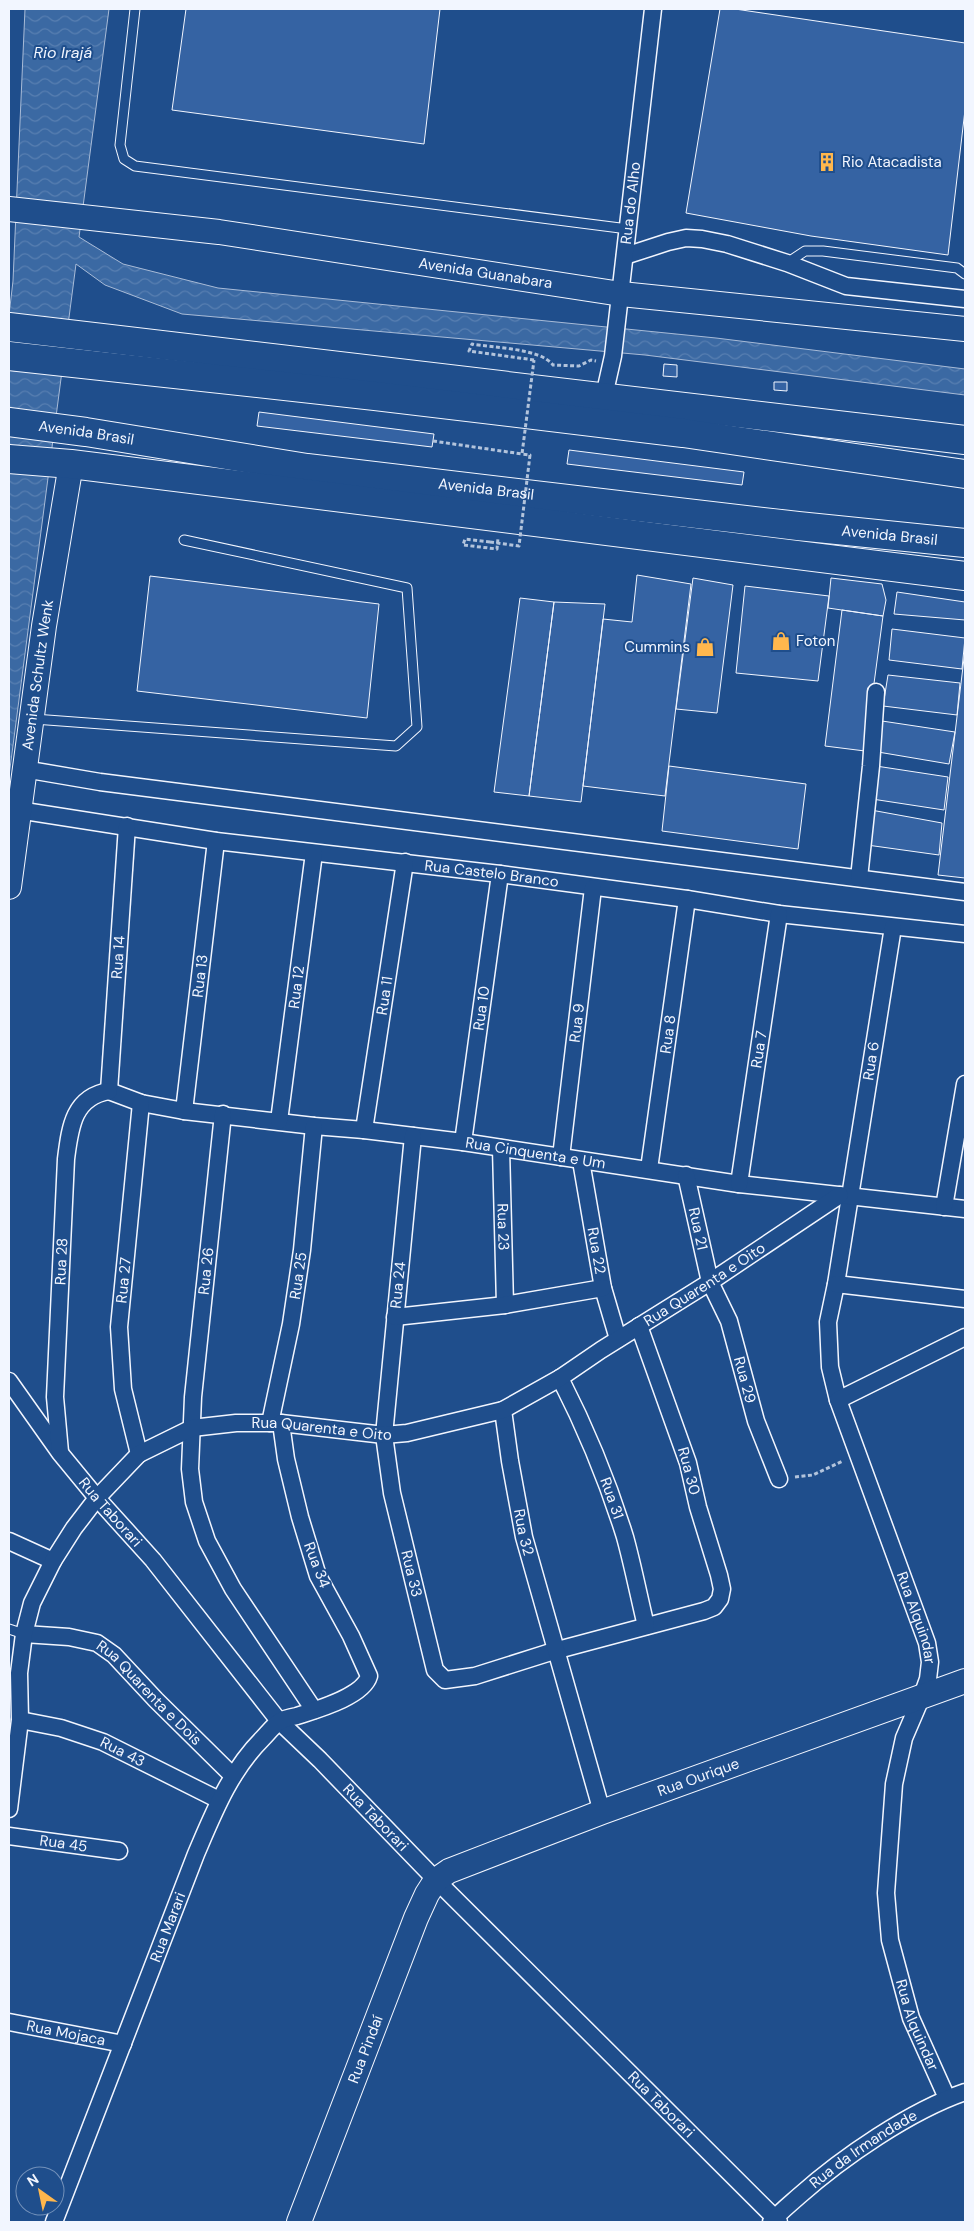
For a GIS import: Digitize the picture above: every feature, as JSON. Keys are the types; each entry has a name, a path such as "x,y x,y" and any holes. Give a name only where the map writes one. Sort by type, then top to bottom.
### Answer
{"highway":[{"path":"9,327 965,440"},
{"path":"9,356 375,396 673,432 965,474"},
{"name":"Avenida Brasil","path":"9,422 86,432 307,468 798,526 965,542"},
{"name":"Avenida Brasil","path":"9,459 60,463 965,576"},
{"path":"888,567 965,560"}],"street":[{"name":"Rua do Alho","path":"604,396 612,361 653,9"},
{"name":"Avenida Guanabara","path":"9,208 219,232 620,294 965,329"},
{"path":"625,256 686,238 727,244 787,263 846,286 965,298"},
{"name":"Avenida Schultz Wenk","path":"9,886 31,718 60,463"},
{"path":"859,878 871,766 876,692"},
{"path":"24,769 100,782 965,892"},
{"name":"Rua Castelo Branco","path":"18,810 216,841 500,874 593,888 687,899 779,914 965,934"},
{"name":"Rua 14","path":"109,1091 127,826"},
{"name":"Rua 13","path":"184,1111 216,841"},
{"name":"Rua 12","path":"279,1121 314,853"},
{"name":"Rua 11","path":"364,1130 405,862"},
{"name":"Rua 10","path":"463,1142 500,874"},
{"name":"Rua 9","path":"561,1157 593,888"},
{"name":"Rua 8","path":"649,1169 687,899"},
{"name":"Rua 7","path":"739,1184 779,914"},
{"name":"Rua 6","path":"845,1195 893,927"},
{"path":"944,1207 965,1084"},
{"name":"Rua Cinquenta e Um","path":"109,1091 141,1103 184,1111 463,1142 739,1184 965,1209"},
{"name":"Rua 28","path":"60,1453 55,1397 66,1159 70,1128 78,1109 90,1097 99,1092 109,1091"},
{"name":"Rua 27","path":"139,1454 123,1389 119,1327 141,1103"},
{"name":"Rua 26","path":"223,1114 194,1388 191,1477 194,1502 207,1541 233,1589 314,1710"},
{"name":"Rua 25","path":"276,1423 302,1250 314,1126"},
{"name":"Rua 24","path":"384,1434 412,1136"},
{"name":"Rua 23","path":"501,1148 505,1305"},
{"name":"Rua 22","path":"581,1161 603,1288 618,1339"},
{"name":"Rua 21","path":"686,1175 710,1282"},
{"name":"Rua Quarenta e Oito","path":"9,1810 18,1673 16,1631 53,1561 97,1498 139,1454 192,1428 236,1423 276,1423 384,1434 407,1433 503,1410 560,1378 845,1195"},
{"name":"Rua Alquindar","path":"845,1195 836,1284 828,1322 830,1367 838,1400 857,1456 872,1491 928,1643 930,1662 922,1696 904,1738 894,1784 886,1893 890,1940 911,2018 946,2098"},
{"name":"Rua 29","path":"710,1282 729,1321 756,1421 779,1479"},
{"path":"836,1284 965,1298"},
{"path":"395,1317 505,1305 603,1288"},
{"name":"Rua 30","path":"639,1326 688,1463 722,1589 720,1599 714,1607 646,1626"},
{"path":"838,1400 965,1337"},
{"name":"Rua 31","path":"560,1378 589,1437 612,1496 625,1539 646,1626"},
{"name":"Rua Taborari","path":"9,1381 60,1453 97,1498 153,1560 279,1721 320,1760 436,1880 775,2221"},
{"name":"Rua 32","path":"503,1410 524,1537 554,1651 602,1812"},
{"name":"Rua 34","path":"276,1423 300,1517 318,1576 351,1636 369,1676 367,1682 353,1693"},
{"name":"Rua 33","path":"384,1434 392,1493 435,1670 445,1680 474,1676 554,1651"},
{"path":"9,1542 53,1561"},
{"path":"554,1651 646,1626"},
{"name":"Rua Quarenta e Dois","path":"16,1631 69,1637 97,1643 114,1655 156,1700 233,1776"},
{"name":"Rua Ourique","path":"436,1880 449,1871 602,1812 965,1681"},
{"name":"Rua Marari","path":"54,2222 219,1800 250,1751 279,1721 314,1710 353,1693"},
{"name":"Rua 43","path":"16,1712 103,1742 219,1800"},
{"name":"Rua 45","path":"9,1836 119,1851"},
{"name":"Rua Pindaí","path":"299,2222 416,1918 436,1880"},
{"name":"Rua Mojaca","path":"9,2022 123,2044"},
{"name":"Rua da Irmandade","path":"775,2221 826,2173 865,2146 946,2098 965,2092"}],"lane":[{"path":"136,9 120,145 124,159 135,166 628,229"},
{"path":"787,263 805,251 823,252 957,268 965,274"},
{"path":"31,718 396,746 417,727 406,588 184,540"}],"path":[{"path":"522,454 534,360 469,351 472,344 534,354 549,360 553,365 578,366 591,360 612,361"},
{"path":"433,441 530,455 518,546 490,542"},
{"path":"779,1479 813,1475 834,1464 857,1456"}],"water":[{"name":"Rio Irajá","path":"25,9 109,9 79,237 123,264 218,288 716,338 965,369 965,395 645,355 182,314 105,285 76,264 9,776 9,315 13,281"}],"building":[{"path":"186,9 440,9 424,144 172,110"},
{"name":"Rio Atacadista","path":"720,9 735,9 965,43 965,110 948,255 811,236 686,213"},
{"path":"664,364 677,365 677,377 663,376"},
{"path":"774,382 787,382 787,391 774,390"},
{"path":"259,412 434,434 432,447 257,426"},
{"path":"569,450 744,472 742,485 567,464"},
{"path":"637,575 691,584 665,796 583,786 603,619 632,622"},
{"path":"150,576 379,604 367,718 137,691"},
{"name":"Cummins","path":"693,578 733,585 717,713 676,709"},
{"path":"831,578 882,584 886,600 883,616 828,608"},
{"name":"Foton","path":"745,586 829,596 818,681 736,673"},
{"path":"897,592 965,602 965,620 894,614"},
{"path":"520,598 554,602 529,796 494,792"},
{"path":"554,602 605,604 581,802 529,796"},
{"path":"842,610 883,616 865,751 825,746"},
{"path":"892,629 965,638 962,669 889,660"},
{"path":"965,650 965,878 938,875"},
{"path":"888,675 960,683 957,715 883,706"},
{"path":"882,721 955,732 949,764 878,752"},
{"path":"669,766 806,784 798,849 662,831"},
{"path":"876,766 948,777 944,810 872,799"},
{"path":"871,810 942,823 939,855 867,845"}],"place":[{"name":"Rio Atacadista","path":"827,162"},
{"name":"Foton","path":"781,641"},
{"name":"Cummins","path":"705,647"}]}
